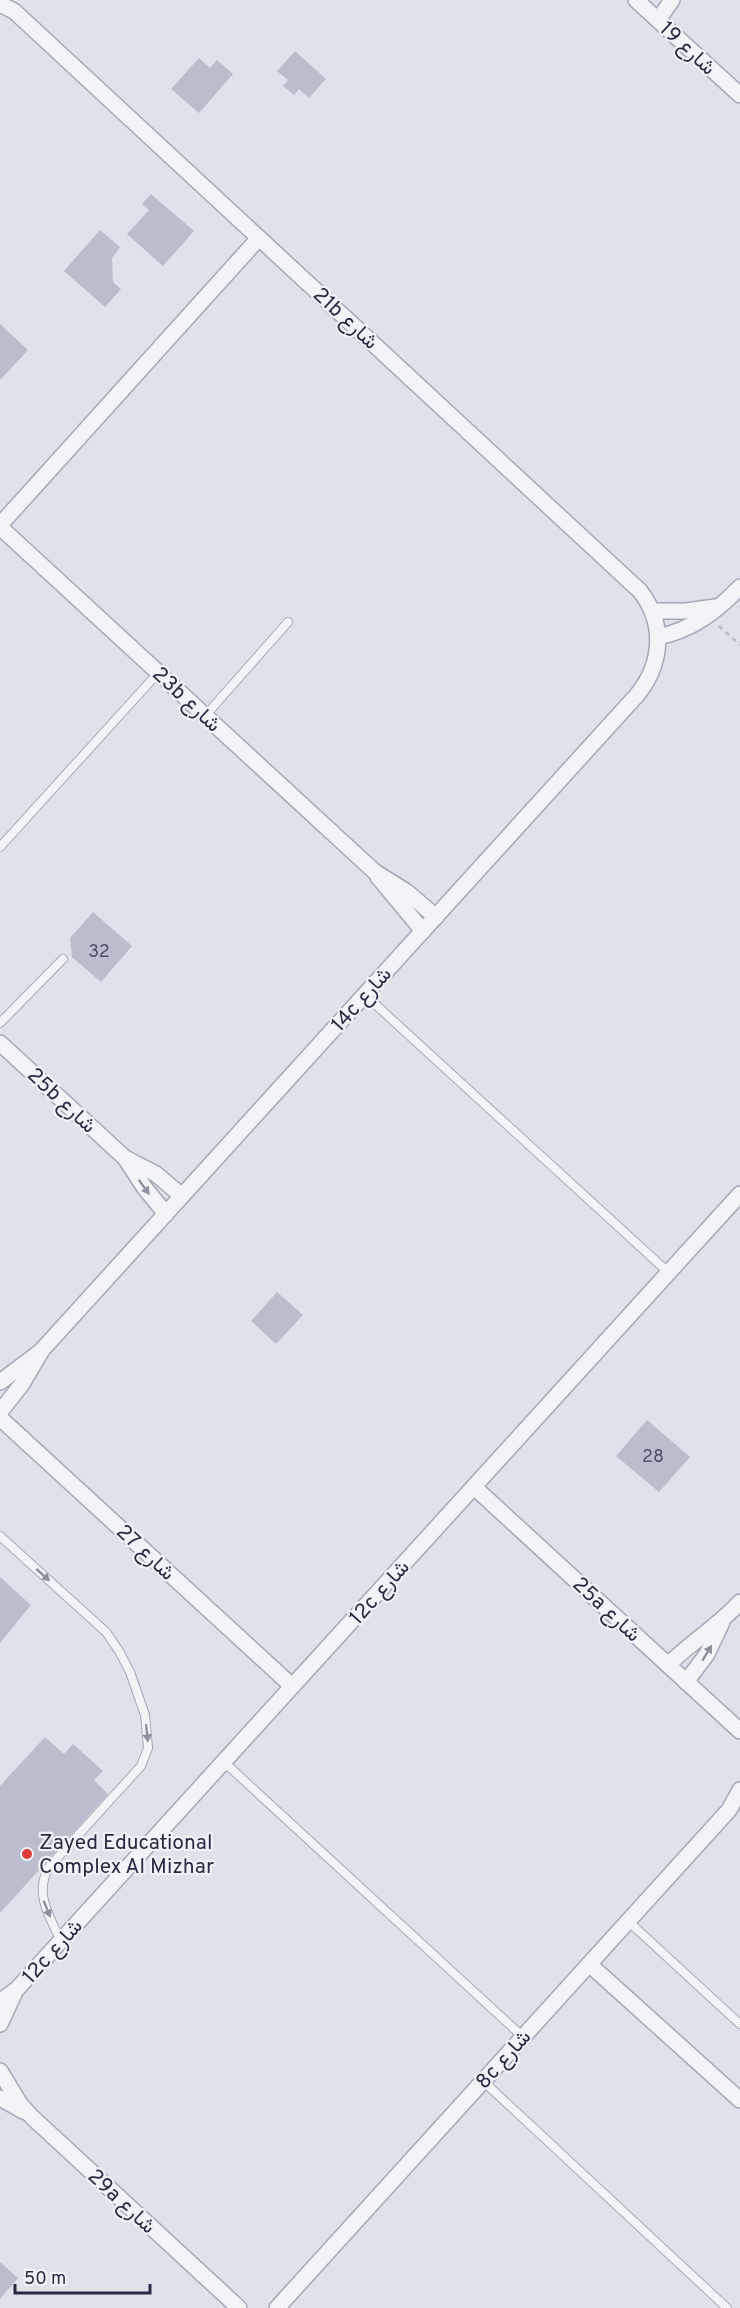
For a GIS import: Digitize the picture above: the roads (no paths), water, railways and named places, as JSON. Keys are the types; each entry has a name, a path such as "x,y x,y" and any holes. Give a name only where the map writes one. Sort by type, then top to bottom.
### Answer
{"street":[{"path":"658,20 672,0"},
{"name":"شارع 19","path":"639,1 740,95"},
{"name":"21b شارع","path":"7,5 640,591 653,611 658,637"},
{"path":"0,526 259,238"},
{"name":"23b شارع","path":"0,526 375,872 423,931"},
{"path":"658,637 685,630 713,611 740,586"},
{"path":"653,611 713,611"},
{"name":"14c شارع","path":"0,1382 42,1350 644,686 655,664 658,637"},
{"name":"23b شارع","path":"375,872 407,892 436,917"},
{"name":"25b شارع","path":"0,1043 125,1158 144,1187 166,1214"},
{"name":"25b شارع","path":"125,1158 156,1174 182,1196"},
{"name":"12c شارع","path":"0,2002 17,1989 61,1941 740,1194"},
{"name":"14c شارع","path":"0,1412 22,1384 42,1350"},
{"name":"شارع 27","path":"0,1418 292,1686"},
{"name":"25a شارع","path":"474,1487 740,1731"},
{"path":"668,1665 693,1641 722,1622 740,1602"},
{"path":"686,1682 707,1654 722,1622"},
{"name":"8c شارع","path":"277,2308 734,1807 740,1790"},
{"path":"589,1964 740,2100"},
{"name":"12c شارع","path":"0,2024 17,1989"},
{"name":"29a شارع","path":"0,2071 20,2104 33,2118 239,2308"},
{"name":"29a شارع","path":"0,2098 33,2118"}],"lane":[{"path":"205,716 288,622"},
{"path":"0,847 158,673"},
{"path":"0,1023 63,958"},
{"path":"365,995 669,1273"},
{"path":"0,1536 106,1632 130,1672 145,1715 148,1748 141,1766 49,1867 42,1882 43,1899 61,1941"},
{"path":"224,1762 523,2037"},
{"path":"628,1921 740,2024"},
{"path":"483,2081 727,2308"}],"place":[{"name":"Zayed Educational Complex Al Mizhar","path":"27,1854"}]}
